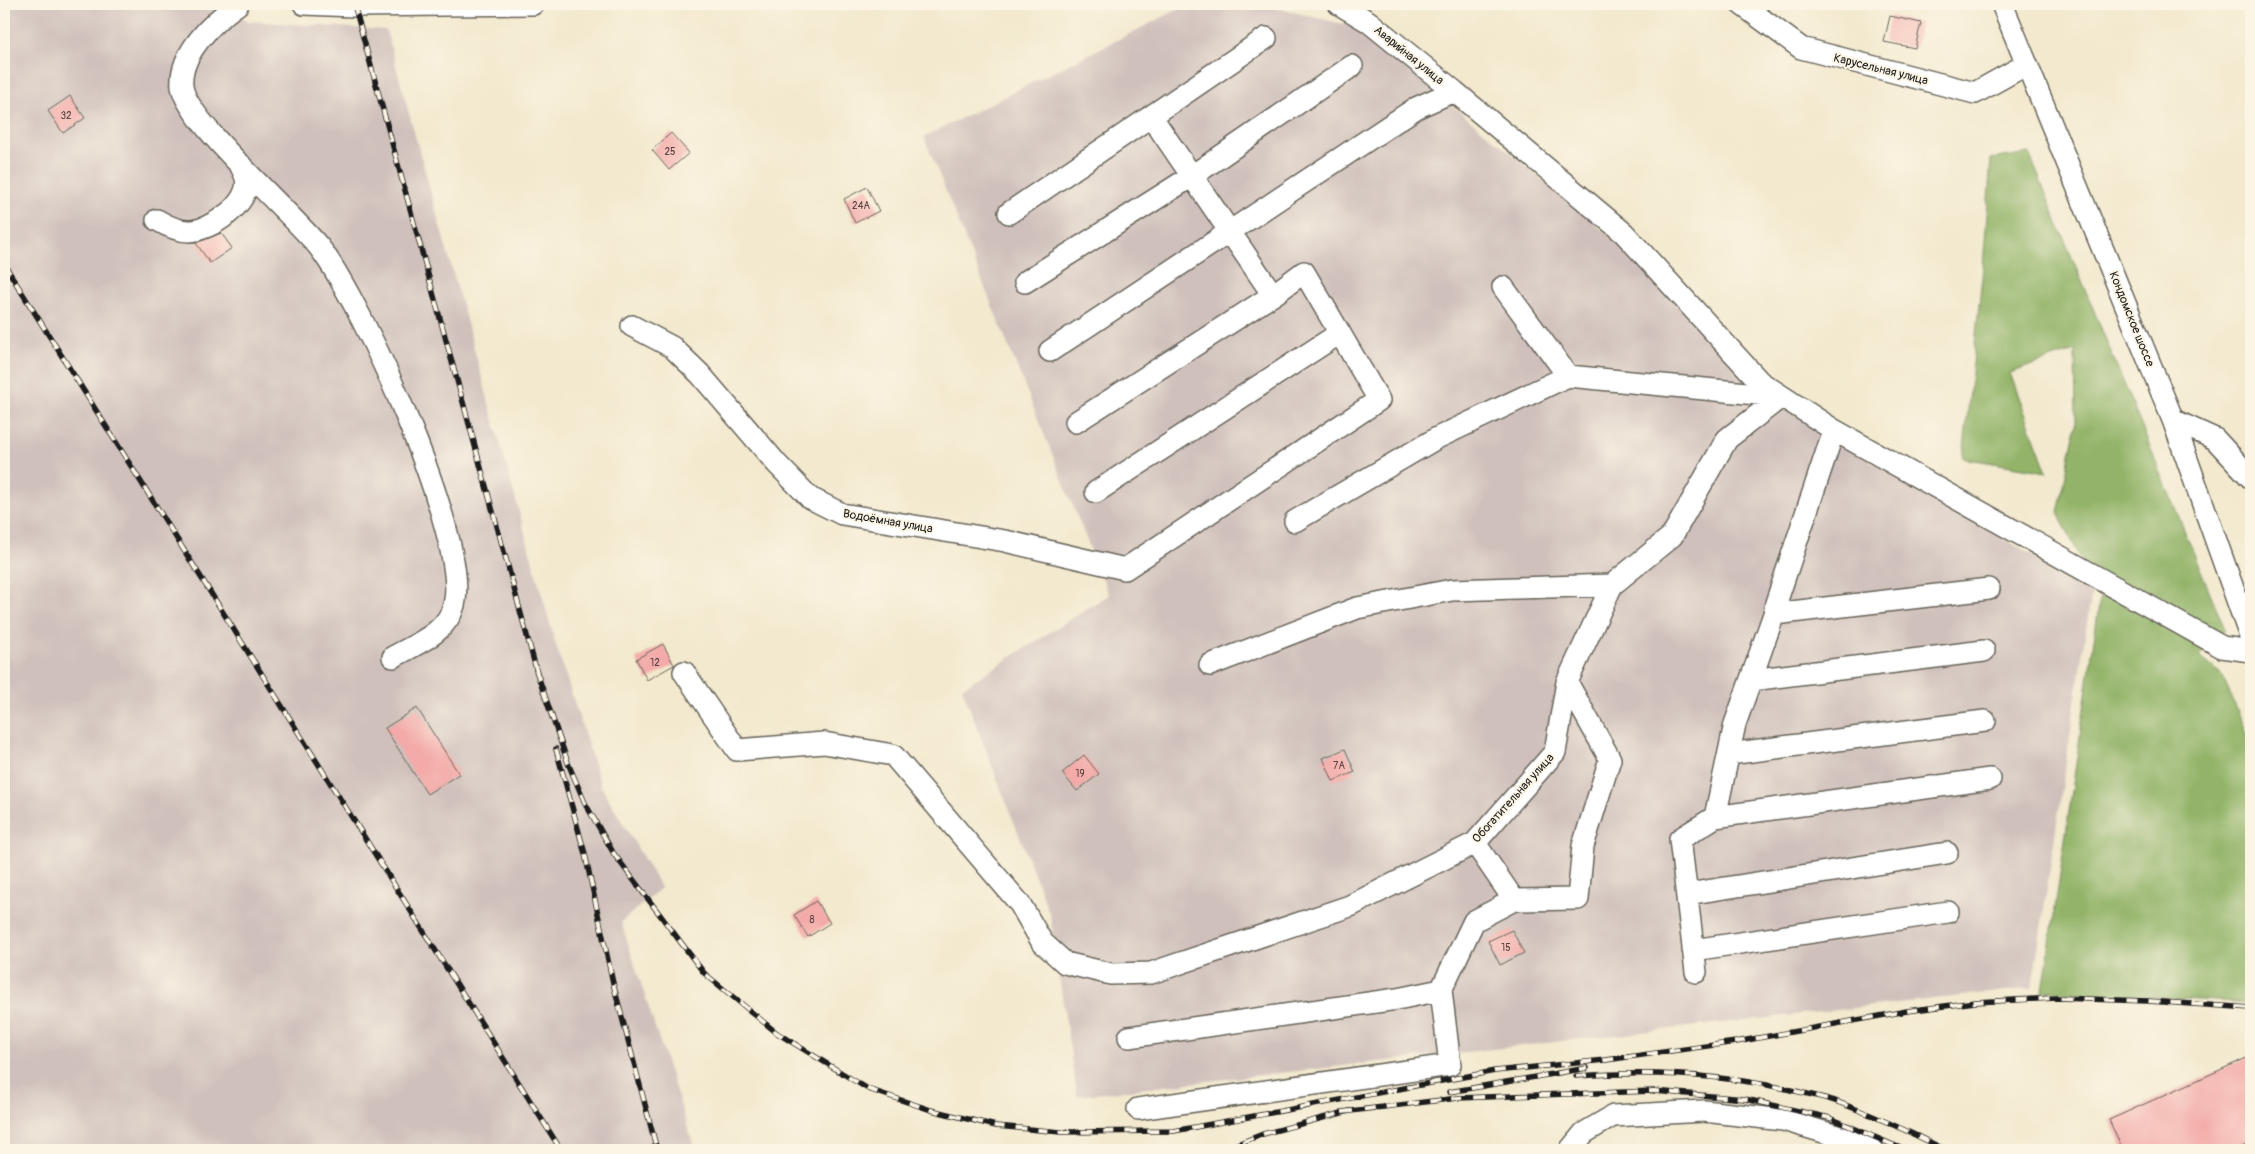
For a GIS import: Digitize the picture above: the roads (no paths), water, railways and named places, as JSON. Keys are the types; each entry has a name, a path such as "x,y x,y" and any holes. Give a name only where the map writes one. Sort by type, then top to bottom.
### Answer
{"street":[{"path":"238,4 214,21 186,64 182,87 186,98 198,118 240,164 296,220 320,249 343,284 384,363 437,502 455,563 457,591 448,621 432,635 393,657"},
{"path":"304,4 354,6 533,4"},
{"name":"Аварийная улица","path":"1339,4 1369,22 1624,233 1760,382 1781,397 1834,430 2222,647 2251,651"},
{"name":"Карусельная улица","path":"1741,4 1801,48 1975,93 2027,64"},
{"name":"Кондомское шоссе","path":"2002,4 2173,420 2251,639"},
{"path":"1009,213 1266,38"},
{"path":"1025,282 1192,176 1352,66"},
{"path":"1050,350 1416,108 1454,91"},
{"path":"1151,116 1273,295"},
{"path":"157,220 177,230 188,231 197,230 223,218 240,202 246,189 247,179 240,164"},
{"path":"1076,422 1273,295 1304,272 1340,333 1096,492"},
{"path":"1503,288 1568,376"},
{"name":"Водоёмная улица","path":"632,326 672,347 700,374 777,464 810,498 842,514 1005,541 1125,569 1379,400 1340,333"},
{"path":"1296,521 1438,438 1568,376 1781,397"},
{"name":"Обогатительная улица","path":"684,672 738,750 824,743 893,755 1020,904 1042,942 1065,963 1111,974 1151,973 1350,906 1475,843 1555,752 1567,682 1612,585 1672,536 1727,439 1781,397"},
{"path":"2173,420 2215,439 2251,478"},
{"path":"1715,817 1735,724 1774,614 1776,603 1834,430"},
{"path":"1210,665 1357,608 1452,590 1612,585"},
{"path":"1774,614 1989,589"},
{"path":"1751,680 1984,651"},
{"path":"1138,1109 1450,1065 1441,990 1474,921 1514,900 1578,899 1583,846 1610,759 1567,682"},
{"path":"1729,754 1985,721"},
{"path":"1696,972 1680,839 1715,817 1990,779"},
{"path":"1475,843 1514,900"},
{"path":"1687,894 1947,853"},
{"path":"1693,950 1948,912"},
{"path":"1130,1037 1397,999 1441,990"},
{"path":"1570,1150 1584,1133 1613,1116 1704,1111 1783,1120 1854,1141 1873,1150"}],"railway":[{"path":"354,4 538,676"},
{"path":"4,264 561,1150"},
{"path":"536,670 568,763 585,803 614,854 704,973 777,1033 868,1089 931,1110 996,1126 1061,1132 1174,1131 1495,1071 1606,1060 1736,1042 1907,1011 1975,1002 2057,998 2148,1001 2251,1008"},
{"path":"556,749 585,854 613,983 657,1150"},
{"path":"1449,1092 1587,1068"},
{"path":"1576,1076 1686,1075 1768,1085 1835,1101 1891,1124 1946,1150"},
{"path":"1342,1112 1458,1098 1654,1091 1745,1099 1830,1118 1905,1150"},
{"path":"1222,1150 1263,1134 1349,1111"}]}
